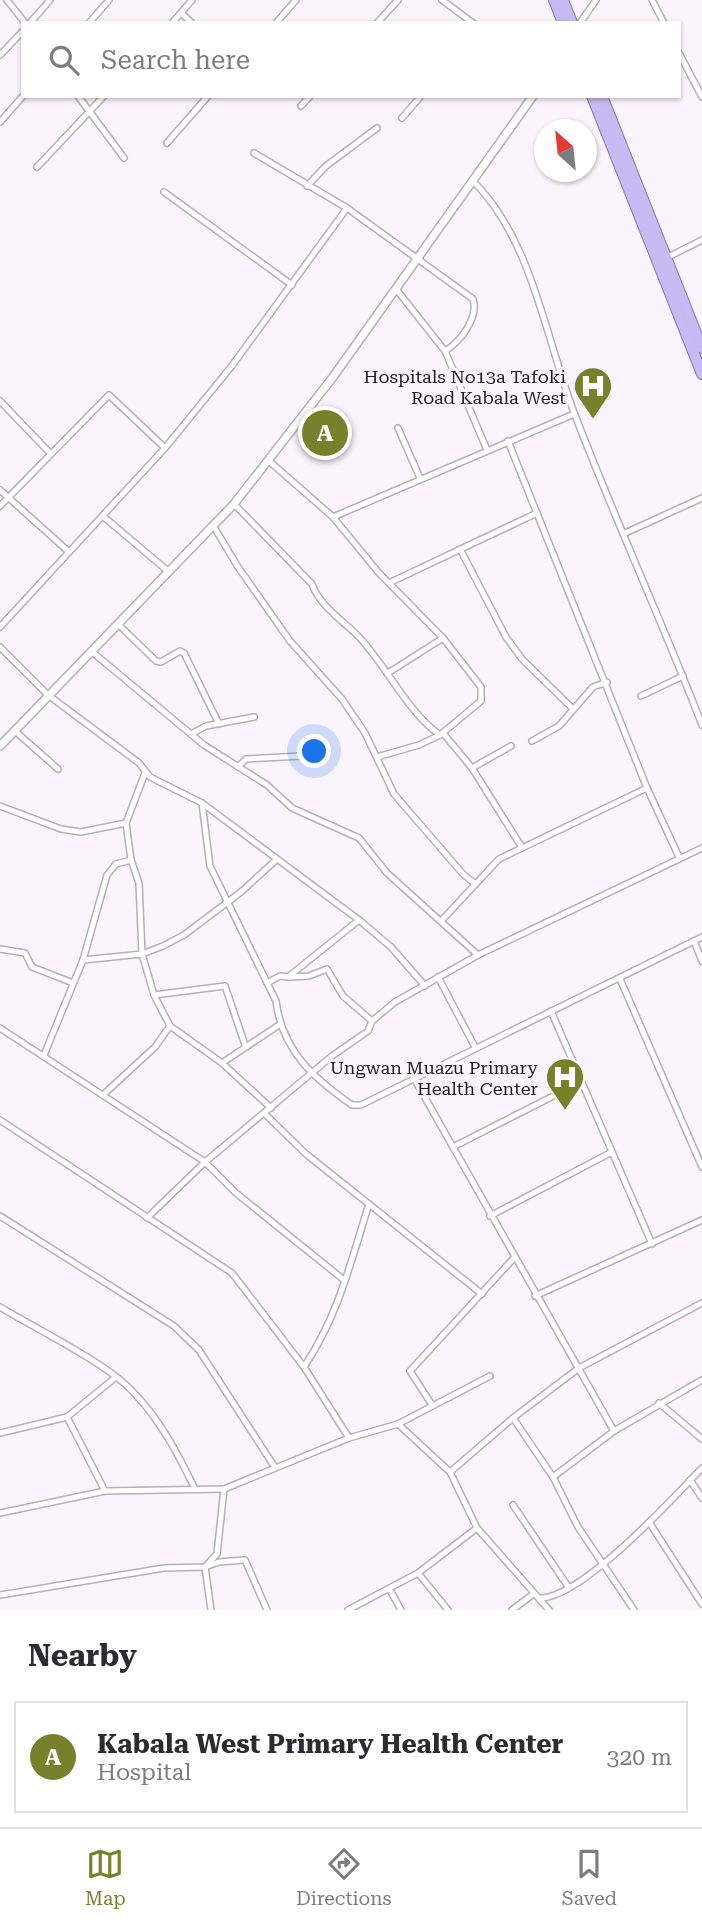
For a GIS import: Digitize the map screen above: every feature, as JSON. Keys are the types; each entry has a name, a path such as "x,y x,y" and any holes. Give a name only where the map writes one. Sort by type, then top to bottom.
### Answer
{"highway":[{"path":"554,0 562,21"},
{"path":"563,0 571,21"},
{"path":"593,98 702,374"},
{"path":"602,98 702,348"}],"street":[{"path":"7,0 26,21"},
{"path":"30,21 50,0"},
{"path":"91,21 109,0"},
{"path":"174,21 192,0"},
{"path":"278,21 296,0"},
{"path":"379,21 398,0"},
{"path":"442,0 470,21"},
{"path":"581,21 596,0"},
{"path":"652,0 663,21"},
{"path":"181,13 190,21"},
{"path":"0,55 21,33"},
{"path":"681,57 702,97"},
{"path":"0,122 21,98"},
{"path":"80,98 124,158"},
{"path":"37,167 102,98"},
{"path":"167,143 206,98"},
{"path":"301,106 308,98"},
{"path":"402,118 419,98"},
{"path":"0,746 234,505 418,259 532,98"},
{"path":"307,186 327,166 377,128"},
{"path":"254,153 347,208 467,293 475,305 466,330 455,345 445,351"},
{"path":"472,180 493,201 521,256 574,414 702,725"},
{"path":"164,192 292,285"},
{"path":"0,627 165,448 292,285 347,208"},
{"path":"666,258 702,240"},
{"path":"396,289 445,351 487,450"},
{"path":"0,506 109,396 165,448"},
{"path":"0,401 50,453"},
{"path":"333,517 574,414"},
{"path":"398,428 420,478"},
{"path":"508,441 607,682 647,788 679,857"},
{"path":"269,461 333,517 389,583 443,638 481,687 481,701 442,734 419,745 377,757"},
{"path":"0,490 69,552"},
{"path":"623,534 702,498"},
{"path":"234,505 312,584 316,595 358,636 426,723 442,734 472,768 521,846"},
{"path":"389,583 537,513"},
{"path":"104,517 169,572"},
{"path":"214,527 238,567 290,641 342,699 377,757 382,773 416,821 474,883"},
{"path":"460,549 506,637 522,659 572,709"},
{"path":"118,624 156,661 162,662 180,651 184,653 219,724"},
{"path":"388,673 443,638"},
{"path":"0,647 48,695 139,762 145,773 202,803 246,833 276,860 359,920 391,947 425,986"},
{"path":"91,651 216,754 267,785 292,808 359,838 387,873 478,955"},
{"path":"641,696 683,676"},
{"path":"532,741 559,726 593,687 607,682"},
{"path":"191,734 219,724 254,717"},
{"path":"15,731 58,769"},
{"path":"472,768 511,746"},
{"path":"238,767 246,760 302,756"},
{"path":"145,773 126,823 131,860 139,883 142,954 154,995 170,1026 222,1063 271,1108"},
{"path":"442,920 499,859 521,846 647,788"},
{"path":"202,803 211,866 276,1001 279,1025 288,1046 313,1072 352,1105 361,1105 415,1080 475,1047 621,979 702,937"},
{"path":"0,806 28,819 71,831 81,832 126,823"},
{"path":"147,1217 205,1162 313,1072 368,1031 372,1021 395,1002 478,955 702,848"},
{"path":"44,1055 83,960 107,875 116,864 131,860"},
{"path":"83,960 142,954 184,935 228,902 276,860"},
{"path":"288,977 359,920"},
{"path":"694,941 702,961"},
{"path":"0,949 25,953 32,967 73,984"},
{"path":"267,984 281,976 309,976 327,969 343,996 372,1021"},
{"path":"438,977 475,1047"},
{"path":"621,979 702,1167"},
{"path":"154,995 225,986 245,1045"},
{"path":"551,1011 610,1153 652,1244"},
{"path":"222,1063 245,1045 279,1025"},
{"path":"104,1094 155,1047 170,1026"},
{"path":"0,1028 205,1162 236,1193 344,1280"},
{"path":"415,1080 614,1431"},
{"path":"453,1147 581,1082"},
{"path":"264,1114 306,1154 482,1294"},
{"path":"0,1120 232,1273 304,1367 349,1438"},
{"path":"490,1216 610,1153"},
{"path":"304,1367 334,1316 369,1204"},
{"path":"0,1216 174,1326 199,1350 274,1466"},
{"path":"536,1296 702,1220"},
{"path":"432,1405 410,1371 514,1258"},
{"path":"450,1472 513,1418 579,1368 702,1303"},
{"path":"0,1307 116,1377 134,1392 178,1454 195,1489"},
{"path":"0,1513 105,1491 224,1489 274,1466 349,1438 398,1424 490,1376"},
{"path":"0,1433 67,1417 116,1377"},
{"path":"553,1477 614,1431 702,1380"},
{"path":"659,1403 702,1439"},
{"path":"67,1417 105,1491"},
{"path":"513,1418 553,1477 578,1527 634,1610"},
{"path":"398,1424 450,1472 477,1528 532,1595 541,1598 549,1610"},
{"path":"541,1598 569,1588 603,1564 702,1468"},
{"path":"690,1480 702,1498"},
{"path":"205,1567 217,1555 224,1489"},
{"path":"513,1504 569,1588"},
{"path":"649,1522 702,1604"},
{"path":"348,1610 418,1573 477,1528"},
{"path":"0,1595 164,1568 205,1567 219,1562 245,1560 267,1610"},
{"path":"205,1567 211,1610"},
{"path":"418,1573 448,1610"},
{"path":"390,1590 401,1610"},
{"path":"512,1610 532,1595"}],"place":[{"name":"Hospitals No13a Tafoki Road Kabala West","path":"593,420"},
{"name":"Kabala West Primary Health Center","path":"325,433"},
{"name":"Ungwan Muazu Primary Health Center","path":"565,1111"}]}
